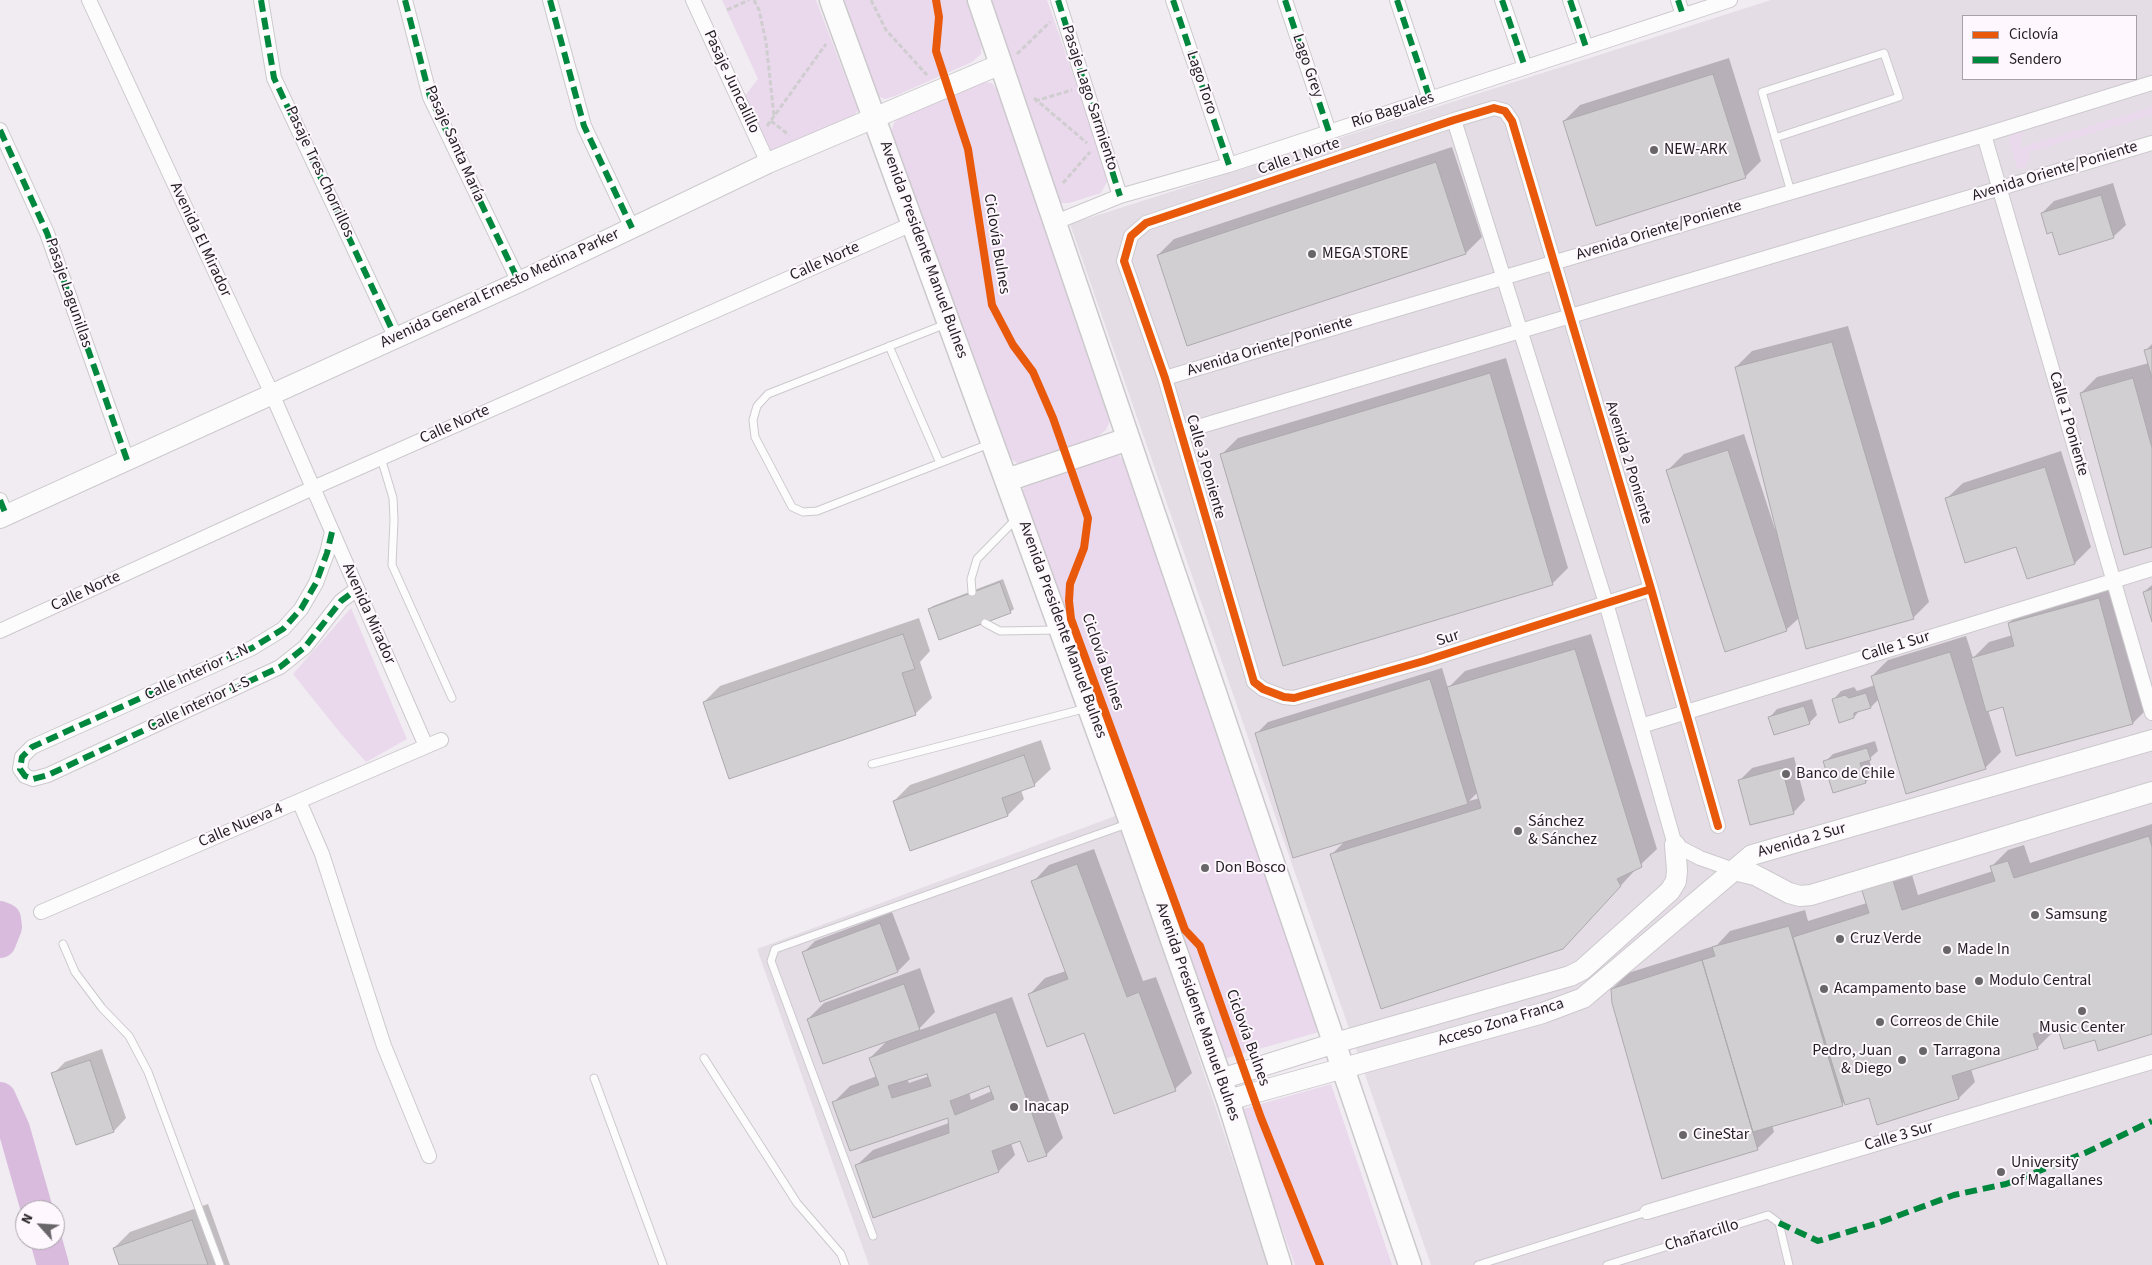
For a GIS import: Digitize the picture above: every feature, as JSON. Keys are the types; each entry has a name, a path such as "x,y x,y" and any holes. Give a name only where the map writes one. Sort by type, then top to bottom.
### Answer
{"main road":[{"name":"Avenida Presidente Manuel Bulnes","path":"832,0 876,118 948,323 1132,823 1221,1079 1280,1265"},
{"path":"979,0 1007,61 1056,222 1128,439 1410,1265"},
{"path":"1007,480 1128,439"}],"street":[{"name":"Avenida El Mirador","path":"89,0 272,394 311,485"},
{"name":"Pasaje Tres Chorrillos","path":"261,0 274,78 396,338"},
{"name":"Pasaje Santa María","path":"405,0 430,97 520,282"},
{"path":"550,0 584,126 632,228"},
{"name":"Pasaje Juncalillo","path":"693,0 768,163"},
{"name":"Lago Toro","path":"1173,0 1229,165"},
{"name":"Lago Grey","path":"1285,0 1329,132"},
{"path":"1397,0 1430,99"},
{"path":"1502,0 1525,67"},
{"path":"1570,0 1586,47"},
{"path":"1678,0 1683,15"},
{"name":"Río Baguales","path":"1056,222 1120,196 1229,165 1730,0"},
{"name":"Pasaje Lago Sarmiento","path":"1060,6 1120,196"},
{"name":"Avenida General Ernesto Medina Parker","path":"2,511 127,460 520,282 768,163 876,118 944,78 1007,61"},
{"name":"Avenida Oriente/Poniente","path":"1165,378 1984,135 2152,82"},
{"name":"Calle 1 Norte","path":"1124,261 1131,236 1146,223 1454,120 1494,108 1505,111"},
{"name":"Avenida 2 Poniente","path":"1505,111 1512,121 1651,589 1718,826"},
{"path":"1454,120 1522,331 1606,603 1675,845 1700,858 1734,870"},
{"name":"Pasaje Lagunillas","path":"0,130 47,233 127,460"},
{"name":"Calle 1 Poniente","path":"1984,135 2152,712"},
{"name":"Avenida Oriente/Poniente","path":"1181,432 2152,143"},
{"name":"Calle Norte","path":"0,631 311,485 381,458 912,224"},
{"name":"Calle 3 Poniente","path":"1124,261 1165,378 1254,682"},
{"name":"Avenida Mirador","path":"311,485 426,746"},
{"name":"Calle Interior 1-N","path":"20,769 22,756 32,748 252,648 282,629 301,609 316,583 327,554 332,532"},
{"name":"Calle 1 Sur","path":"1641,726 2152,569"},
{"name":"Calle Interior 1-S","path":"20,769 25,776 33,779 48,775 280,667 305,648 342,601 357,589"},
{"name":"Sur","path":"1254,682 1274,695 1294,698 1424,661 1651,589"},
{"name":"Calle Nueva 4","path":"41,912 441,740"},
{"name":"Avenida 2 Sur","path":"1734,870 1752,855 2152,740"},
{"name":"Avenida 2 Sur","path":"1734,870 1755,875 1789,893 1800,896 1811,895 2152,792"},
{"path":"299,801 322,854 384,1046 429,1156"},
{"name":"Acceso Zona Franca","path":"1221,1079 1335,1042 1570,976 1582,970 1670,891 1676,881 1675,845"},
{"name":"Acceso Zona Franca","path":"1228,1100 1543,1013 1583,998 1734,870"},
{"name":"Calle 3 Sur","path":"1647,1212 2152,1062"}],"lane":[{"path":"1776,138 1899,97 1884,53 1762,92 1791,192"},
{"path":"948,323 768,394 758,406 753,420 755,437 792,507 803,512 817,512 993,442"},
{"path":"889,346 940,463"},
{"path":"381,458 393,498 392,565 452,698"},
{"path":"972,592 971,579 978,559 1020,516"},
{"path":"985,623 1000,631 1061,630"},
{"path":"872,764 1090,707"},
{"path":"873,1236 771,961 775,949 1132,823"},
{"path":"63,944 75,972 102,1008 129,1036 148,1072 220,1265"},
{"path":"704,1058 797,1203 841,1254 845,1265"},
{"path":"594,1078 663,1265"},
{"path":"1478,1265 1647,1212"},
{"name":"Chañarcillo","path":"1607,1265 1768,1215 1778,1223 1789,1265"}],"path":[{"path":"727,10 749,0"},
{"path":"754,0 759,10 766,42 774,116"},
{"path":"871,0 886,30 928,76"},
{"path":"1007,61 1060,6"},
{"path":"763,130 827,43"},
{"path":"920,80 928,76 944,78"},
{"path":"1027,103 1085,87"},
{"path":"1030,94 1093,148 1062,184"}],"shaded area":[{"path":"722,0 816,0 858,110 853,117 770,157 743,98 758,79"},
{"path":"843,0 967,0 982,42 981,54 972,62 885,99 877,95"},
{"path":"986,0 1047,0 1109,178 1101,193 1069,203 1059,203"},
{"path":"1771,0 2152,0 2152,1265 1431,1265 1070,224"},
{"path":"983,82 992,83 997,90 1110,421 1106,430 1097,437 1024,463 1017,463 1006,456 890,134 898,118"},
{"path":"2152,107 2152,115 2030,152 2026,167 2017,168 2007,133 2024,128 2019,148"},
{"path":"1118,454 1126,464 1319,1032 1220,1060 1020,495 1025,486 1030,482"},
{"path":"351,608 407,739 366,762 293,674"},
{"name":"Inacap","path":"1118,815 1268,1265 869,1265 757,949"},
{"path":"1331,1084 1392,1265 1295,1265 1240,1110"}],"building":[{"name":"NEW-ARK","path":"1713,74 1746,178 1596,226 1563,121"},
{"name":"MEGA STORE","path":"1436,162 1466,254 1187,346 1157,255"},
{"path":"2101,195 2114,238 2059,255 2052,232 2047,234 2041,213"},
{"path":"1832,342 1914,619 1806,649 1735,367"},
{"path":"2152,348 2152,378 2144,350"},
{"path":"1490,373 1553,585 1283,666 1220,454"},
{"path":"2133,378 2152,448 2152,547 2124,555 2080,393"},
{"path":"1728,450 1787,631 1725,652 1666,470"},
{"path":"2045,467 2075,564 2027,579 2016,547 1965,563 1945,498"},
{"path":"1000,582 1011,613 939,640 928,609"},
{"path":"2152,589 2152,622 2143,592"},
{"path":"2099,598 2133,724 2016,756 2003,707 1986,712 1971,658 2014,646 2008,623"},
{"path":"903,634 915,669 902,673 916,715 729,779 703,702"},
{"name":"Sánchez & Sánchez","path":"1575,649 1642,867 1617,879 1621,886 1563,949 1381,1009 1330,854 1481,808 1447,687"},
{"path":"1950,652 1986,769 1906,794 1871,676"},
{"path":"1430,679 1468,804 1293,858 1255,733"},
{"path":"1866,693 1871,708 1854,713 1854,718 1839,723 1832,699 1845,695 1849,698"},
{"path":"1804,706 1810,724 1774,735 1768,717"},
{"path":"1867,748 1871,760 1860,763 1866,783 1833,793 1823,761"},
{"path":"1024,755 1035,786 1002,798 1008,816 910,851 893,801"},
{"path":"1782,768 1794,814 1750,825 1738,780"},
{"name":"Modulo Central","path":"2149,836 2152,847 2152,1034 2098,1051 2095,1040 2064,1049 2057,1026 2033,1034 2038,1049 1952,1076 1959,1099 1877,1125 1869,1098 1845,1105 1793,937 1869,913 1860,884 1891,874 1902,910 1995,881 1990,866 2008,861 2014,878"},
{"path":"1077,864 1127,997 1139,992 1176,1091 1114,1114 1084,1033 1047,1047 1028,994 1068,979 1031,881"},
{"path":"880,923 898,972 820,1002 802,952"},
{"path":"1789,926 1843,1106 1753,1132 1702,960 1715,956 1712,947"},
{"path":"1702,960 1758,1150 1662,1179 1612,1003 1611,989"},
{"path":"904,984 920,1030 823,1064 807,1019"},
{"path":"996,1012 1047,1156 1028,1162 1020,1141 992,1151 999,1172 873,1218 855,1165 949,1133 948,1118 850,1151 832,1102 879,1085 869,1058","holes":["927,1074 931,1086 892,1098 888,1086","989,1086 994,1099 955,1115 950,1101"]},
{"path":"90,1060 114,1132 76,1145 51,1073"},
{"path":"192,1220 208,1265 119,1265 113,1248"}],"waterway":[{"path":"0,917 5,919 6,927 0,942"},
{"path":"0,1098 14,1129 34,1200"},
{"path":"49,1250 53,1265"}],"marked path":[{"path":"261,0 274,78 396,338"},
{"path":"405,0 430,97 519,282"},
{"path":"550,0 584,126 632,228"},
{"path":"1058,0 1120,196"},
{"path":"1173,0 1229,165"},
{"path":"1285,0 1329,132"},
{"path":"1397,0 1430,99"},
{"path":"1502,0 1525,67"},
{"path":"1570,0 1586,47"},
{"path":"1678,0 1683,15"},
{"path":"0,130 47,233 127,460"},
{"path":"0,500 6,515"},
{"path":"332,532 327,553 316,583 301,609 283,629 252,648 32,747 22,757 20,769 25,776 33,779 48,775 280,667 305,647 341,601 357,589"},
{"path":"1779,1223 1818,1241 1878,1223 1954,1195 2006,1184 2085,1153 2152,1121"}],"cycle path":[{"name":"Ciclovía Bulnes","path":"936,0 939,17 936,51 968,149 992,305 1013,345 1033,372 1053,418 1088,518 1084,548 1070,584 1071,619 1185,930 1200,946 1261,1118 1320,1265"},
{"path":"1651,589 1424,661 1294,698 1284,697 1263,689 1254,682 1165,378 1124,261 1131,236 1146,223 1454,120 1494,108 1505,111 1512,121 1651,589 1718,826"}],"place":[{"name":"NEW-ARK","path":"1654,150"},
{"name":"MEGA STORE","path":"1312,254"},
{"name":"Banco de Chile","path":"1786,774"},
{"name":"Sánchez & Sánchez","path":"1518,831"},
{"name":"Don Bosco","path":"1205,868"},
{"name":"Samsung","path":"2035,915"},
{"name":"Cruz Verde","path":"1840,939"},
{"name":"Made In","path":"1947,950"},
{"name":"Modulo Central","path":"1979,981"},
{"name":"Acampamento base","path":"1824,989"},
{"name":"Music Center","path":"2082,1011"},
{"name":"Correos de Chile","path":"1880,1022"},
{"name":"Tarragona","path":"1923,1051"},
{"name":"Pedro, Juan & Diego","path":"1902,1060"},
{"name":"Inacap","path":"1014,1107"},
{"name":"CineStar","path":"1683,1135"},
{"name":"University of Magallanes","path":"2001,1172"}]}
